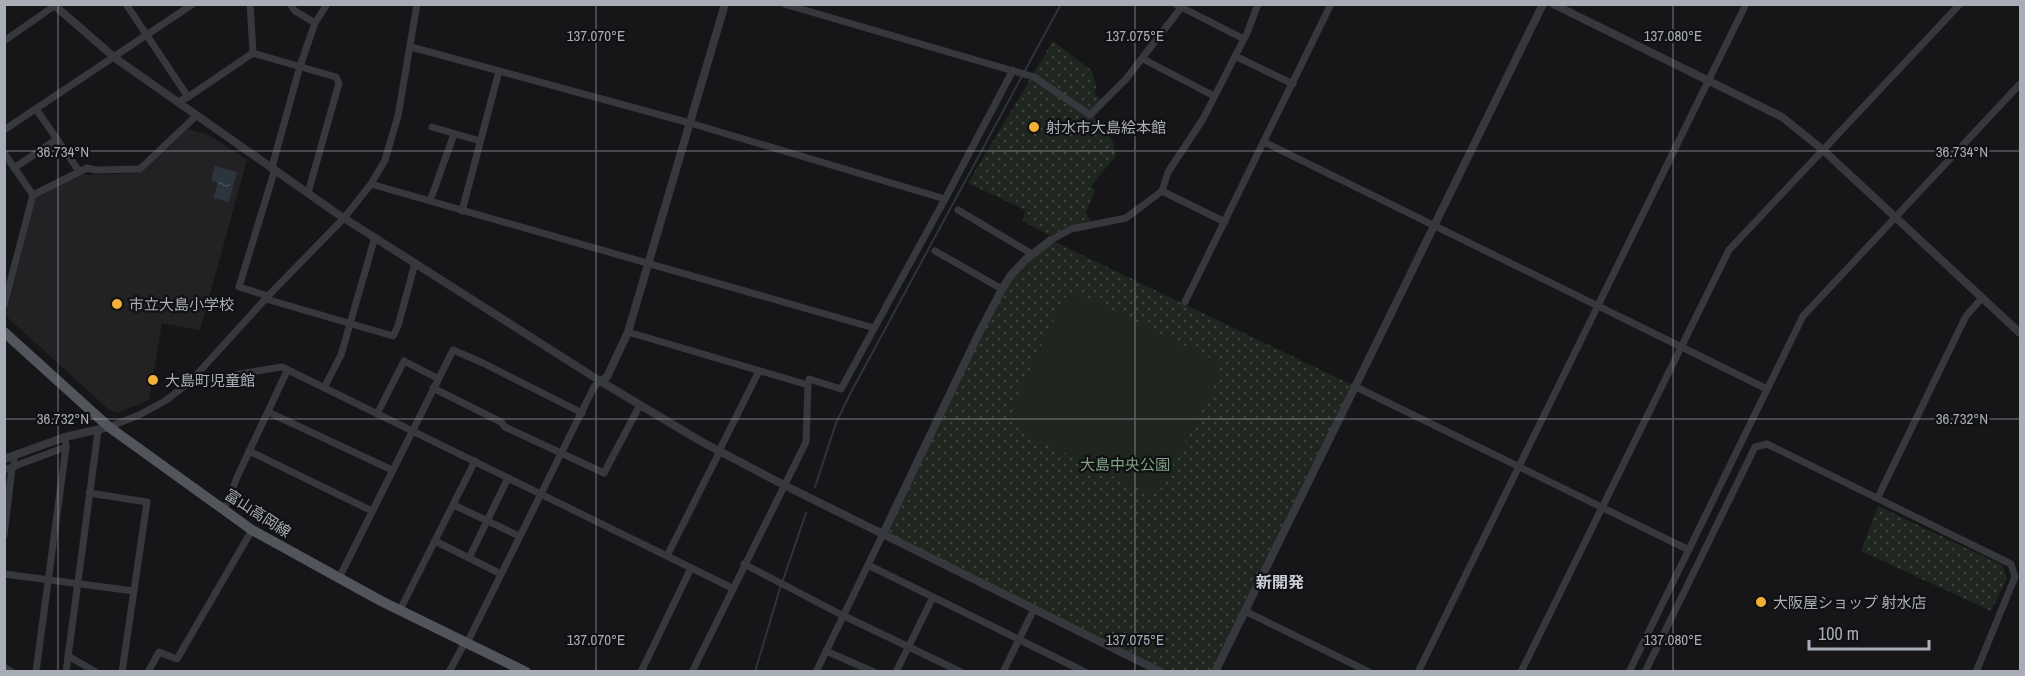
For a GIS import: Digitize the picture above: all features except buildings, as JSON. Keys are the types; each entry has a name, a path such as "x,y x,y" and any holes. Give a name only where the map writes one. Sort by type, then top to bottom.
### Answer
{"main road":[{"name":"富山高岡線","path":"4,332 109,427 252,530 400,610 526,672"}],"street":[{"path":"126,4 188,97"},
{"path":"250,4 253,53"},
{"path":"291,4 295,12 315,23"},
{"path":"327,4 315,23 300,66 242,280 238,287 393,336 398,326 415,263"},
{"path":"15,466 9,458 65,437 109,427 140,415 165,401 190,382 344,218 371,184 385,160 411,46 417,4"},
{"path":"449,672 463,646 467,643 594,387 608,377 628,333 725,4"},
{"path":"784,4 1034,77 1090,115 1143,59 1180,6 1244,39"},
{"path":"816,672 1002,289 1032,254 1051,240 1071,229 1126,218 1162,191 1168,172 1203,119 1244,39 1258,4"},
{"path":"1185,302 1331,4"},
{"path":"1215,672 1543,4"},
{"path":"1553,4 1782,117 1823,150 2020,333"},
{"path":"1418,672 1746,4"},
{"path":"1521,672 1729,250 1960,4"},
{"path":"4,41 55,5 115,58 344,218 600,381 719,451 784,485 1161,672"},
{"path":"4,130 115,58 188,6"},
{"path":"411,46 690,123 945,200"},
{"path":"178,102 253,53 336,77 339,83 308,193"},
{"path":"1235,56 1293,84"},
{"path":"1143,59 1214,96"},
{"path":"809,379 841,390 1013,70"},
{"path":"462,211 499,71"},
{"path":"1629,672 1803,316 2020,84"},
{"path":"36,109 78,171"},
{"path":"4,306 33,195 87,168 96,170 140,169 197,115"},
{"path":"432,128 480,141"},
{"path":"430,201 454,134"},
{"path":"14,168 57,139"},
{"path":"1264,142 1767,389"},
{"path":"4,153 33,195"},
{"path":"371,184 874,328"},
{"path":"1162,191 1225,222"},
{"path":"957,210 1032,254"},
{"path":"324,388 341,355 375,237"},
{"path":"935,251 1002,289"},
{"path":"1878,498 1966,315 1982,298"},
{"path":"628,333 808,385 806,442 692,672"},
{"path":"339,578 453,350 582,413"},
{"path":"377,414 404,361 437,378"},
{"path":"190,382 282,367 732,588"},
{"path":"224,510 287,371"},
{"path":"667,556 759,371"},
{"path":"1354,386 1689,550"},
{"path":"433,388 501,422 505,427 604,473 640,405"},
{"path":"268,412 392,470"},
{"path":"66,672 98,431"},
{"path":"36,672 66,447 65,437"},
{"path":"1645,672 1755,447 1767,444 2011,564 2015,577 1976,672"},
{"path":"4,470 66,447"},
{"path":"249,451 372,511"},
{"path":"400,610 475,462"},
{"path":"4,535 12,468 15,466"},
{"path":"469,558 508,478"},
{"path":"89,494 147,501 122,672"},
{"path":"454,505 519,536"},
{"path":"148,672 159,652 177,659 252,530"},
{"path":"435,541 501,574"},
{"path":"744,564 961,672"},
{"path":"868,566 1085,672"},
{"path":"641,672 691,568"},
{"path":"4,574 134,591"},
{"path":"896,672 933,597"},
{"path":"1003,672 1034,609"},
{"path":"1245,610 1369,672"},
{"path":"826,651 874,672"},
{"path":"68,656 96,672"},
{"path":"4,667 12,672"}],"shaded area":[{"path":"188,129 209,135 247,160 200,330 162,323 149,400 117,413 108,409 6,316 36,197 83,173 84,175 141,173"}],"green space":[{"path":"1053,41 1092,71 1096,86 1095,94 1101,99 1090,111 1112,140 1116,156 1091,186 1095,190 1086,213 1091,221 1068,227 1050,236 1023,221 1025,210 968,183"},
{"name":"大島中央公園","path":"1051,240 1354,386 1214,671 1163,671 884,534 1011,276"},
{"path":"1079,294 1216,361 1218,378 1159,492 1150,494 1029,436 1016,422 1013,405 1064,298"},
{"path":"1878,506 2002,565 2007,578 1991,611 1861,551"}],"water":[{"path":"215,166 237,172 229,202 213,198 218,183 211,181"}],"waterway":[{"path":"815,487 836,423 850,394 1061,4"},
{"path":"783,580 806,513"},
{"path":"755,672 780,588"}],"place":[{"name":"射水市大島絵本館","path":"1034,127"},
{"name":"市立大島小学校","path":"117,304"},
{"name":"大島町児童館","path":"153,380"},
{"name":"大阪屋ショップ 射水店","path":"1761,602"}],"district":[{"name":"新開発","path":"1280,582"}]}
